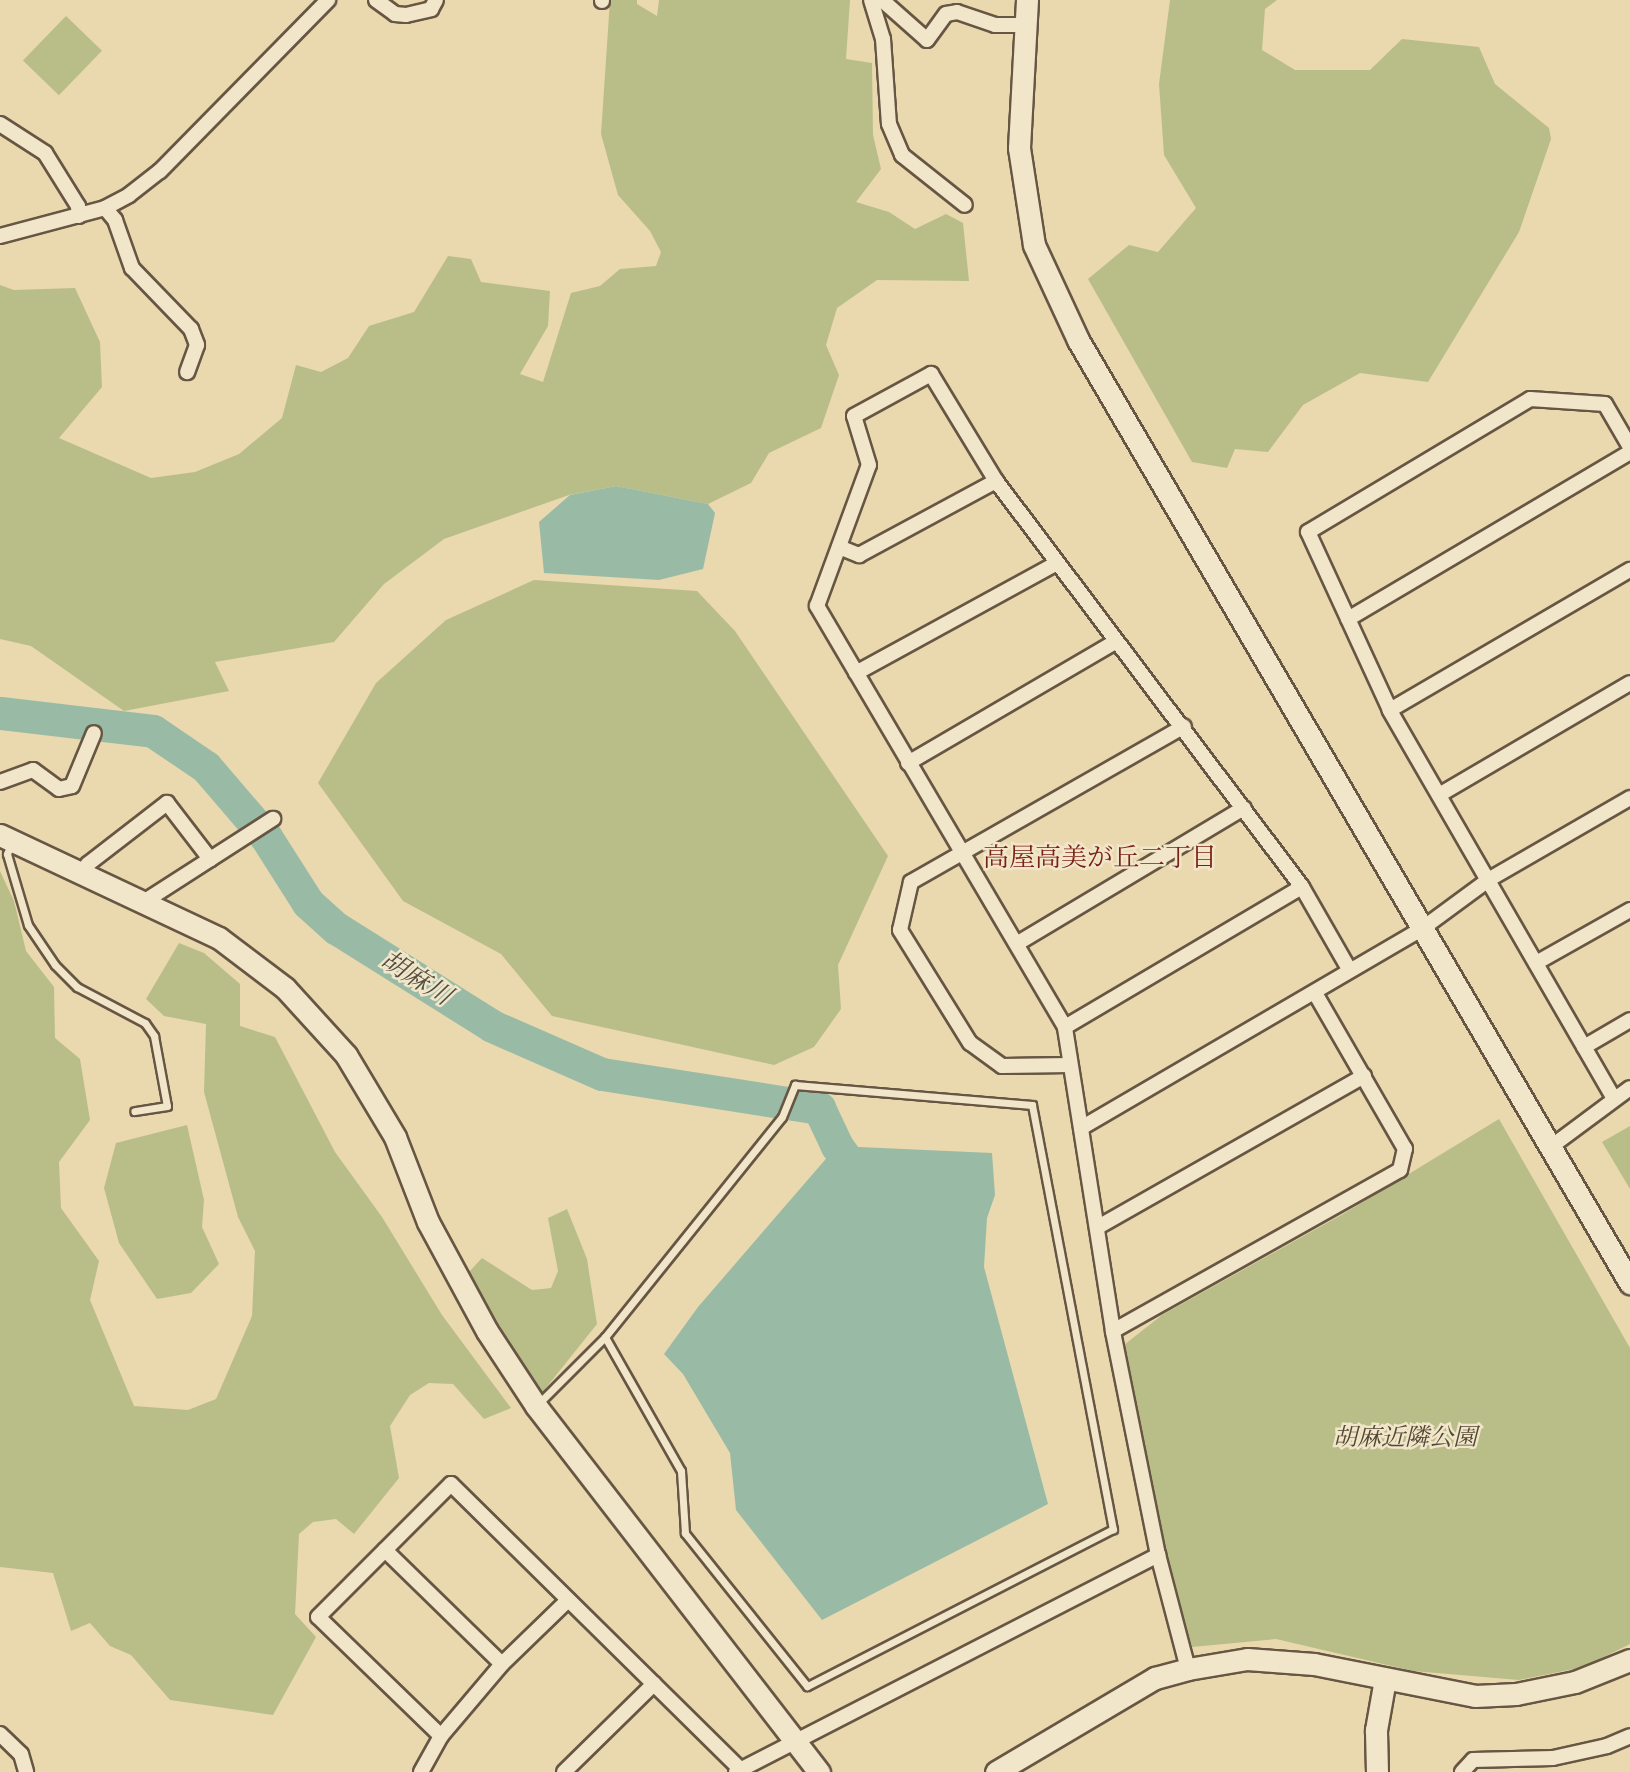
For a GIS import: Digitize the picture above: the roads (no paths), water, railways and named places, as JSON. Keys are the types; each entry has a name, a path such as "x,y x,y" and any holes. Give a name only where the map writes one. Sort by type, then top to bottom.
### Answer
{"street":[{"path":"0,236 105,208 160,171 328,0"},
{"path":"376,0 395,14 406,15 431,9 436,0"},
{"path":"871,0 883,39 890,124 902,155 965,205"},
{"path":"882,0 927,40 946,14 957,12 995,25 1026,25"},
{"path":"1027,0 1019,148 1034,245 1078,340 1630,1283"},
{"path":"0,124 45,153 78,206 79,216"},
{"path":"105,208 115,220 132,268 191,329 197,345 187,372"},
{"path":"1188,1669 1158,1555 1112,1331 1065,1027 966,854 908,763 817,606 869,465 854,416 931,374 996,481 1115,642 1184,726 1244,808 1301,887 1349,969"},
{"path":"1348,619 1630,449 1605,404 1531,399 1308,532 1348,619 1390,710 1614,1097"},
{"path":"839,547 859,555 996,481"},
{"path":"856,673 1057,563"},
{"path":"1390,710 1630,570"},
{"path":"908,763 1115,642"},
{"path":"1439,795 1630,683"},
{"path":"1070,1065 1002,1066 970,1044 900,930 911,882 966,854 1184,726"},
{"path":"0,782 33,770 58,789 72,786 94,733"},
{"path":"1081,1128 1315,993 1349,969 1423,928 1488,880 1630,798"},
{"path":"82,874 88,863 167,803 210,859"},
{"path":"1018,943 1244,808"},
{"path":"142,903 147,895 210,859 273,818"},
{"path":"6,838 230,946 285,988 346,1055 395,1137 434,1234 487,1331 536,1406 819,1772"},
{"path":"1065,1027 1301,887"},
{"path":"1536,963 1630,910"},
{"path":"1112,1331 1400,1170 1405,1149 1315,993"},
{"path":"1584,1047 1630,1020"},
{"path":"1098,1227 1364,1076"},
{"path":"1552,1146 1614,1097 1630,1088"},
{"path":"441,1736 318,1617 451,1484 738,1770 1158,1555"},
{"path":"385,1550 502,1664"},
{"path":"421,1772 441,1736 502,1664 568,1600"},
{"path":"1000,1771 1155,1678 1188,1669 1247,1660 1314,1664 1475,1696 1516,1694 1575,1682 1630,1660"},
{"path":"1377,1772 1376,1730 1384,1679"},
{"path":"564,1772 654,1684"},
{"path":"0,1734 21,1754 26,1772"},
{"path":"1462,1772 1473,1760 1553,1765 1630,1736"}],"lane":[{"path":"6,838 7,854 28,925 55,965 77,987 145,1023 154,1036 167,1106 134,1111"},
{"path":"536,1406 605,1337 782,1117 795,1085 1032,1105 1114,1530 807,1686 685,1533 681,1471 605,1337"}],"waterway":[{"name":"胡麻川","path":"0,713 153,731 206,767 266,837 308,903 336,928 492,1026 602,1074 819,1108 837,1146 862,1181"}],"district":[{"name":"高屋高美が丘二丁目","path":"1100,858"}],"park label":[{"name":"胡麻近隣公園","path":"1405,1438"}]}
